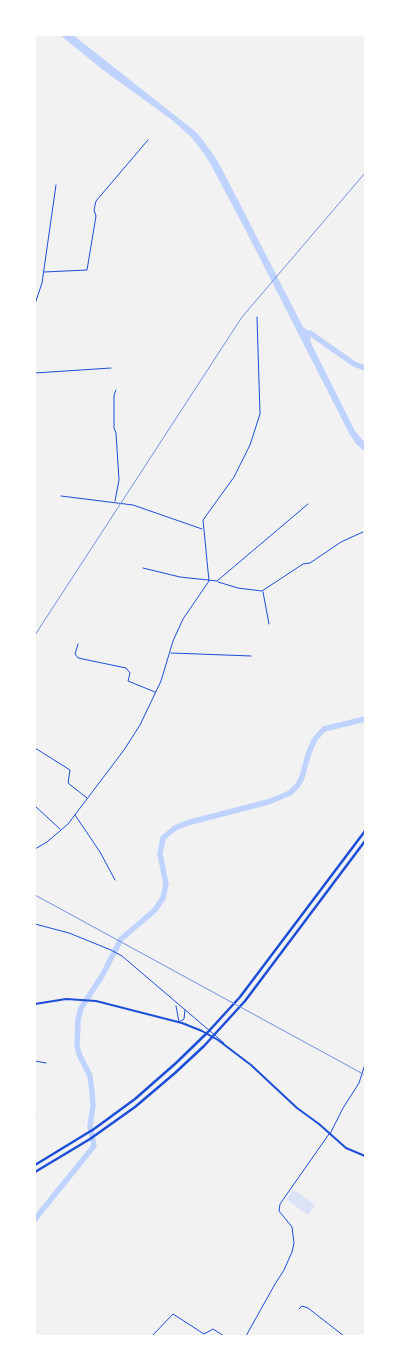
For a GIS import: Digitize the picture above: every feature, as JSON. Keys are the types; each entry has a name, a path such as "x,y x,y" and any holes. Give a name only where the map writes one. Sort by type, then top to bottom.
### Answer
{"highway":[{"path":"35,1165 94,1129 135,1099 208,1032 244,991 365,831"},
{"path":"35,1172 97,1134 135,1107 204,1046 245,1001 365,841"}],"main road":[{"path":"35,1004 72,999 96,1001 179,1022 202,1031 251,1065 297,1108 319,1124 346,1148 365,1156"}],"street":[{"path":"44,272 87,270 96,216 94,210 96,201 148,140"},
{"path":"35,304 44,272 56,185"},
{"path":"35,849 61,830 75,814 124,750 145,718 183,619 209,581 203,520 234,476 250,445 260,414 257,317"},
{"path":"35,373 110,368"},
{"path":"115,502 118,480 116,433 114,428 114,395 116,390"},
{"path":"61,496 139,506 203,529"},
{"path":"217,581 308,504"},
{"path":"143,568 217,581 238,588 262,591 304,564 310,563 341,542 362,532"},
{"path":"262,591 269,624"},
{"path":"78,644 74,654 78,658 126,668 130,673 128,681 156,692"},
{"path":"170,653 251,656"},
{"path":"35,748 70,770 71,774 68,783 87,799"},
{"path":"35,806 61,830"},
{"path":"75,814 100,852 115,880"},
{"path":"35,924 69,933 118,954 231,1050"},
{"path":"176,1006 179,1022 184,1019 185,1009"},
{"path":"35,1061 46,1063"},
{"path":"246,1336 284,1270 292,1252 294,1243 292,1227 279,1211 280,1204 330,1134 343,1108 359,1083 365,1064"},
{"path":"299,1309 302,1306 308,1308 344,1336"},
{"path":"152,1336 173,1314 204,1334 213,1328 224,1336"}],"shaded area":[{"path":"293,1189 315,1205 308,1215 286,1199"}],"water":[{"path":"60,35 73,35 196,132 202,139 217,160 303,327 317,337 310,337 311,343 355,431 365,443 365,452 356,444 349,433 245,229 200,148 172,120 103,70"}],"waterway":[{"path":"310,333 354,364 365,368"},
{"path":"35,1219 94,1146 90,1126 93,1106 90,1076 79,1054 77,1045 78,1020 81,1008 102,976 121,939 155,910 163,898 166,884 160,854 163,838 175,828 187,823 268,802 290,793 298,785 315,739 324,729 365,719"}],"railway":[{"path":"35,635 242,317 365,173"},
{"path":"35,895 365,1075"}]}
